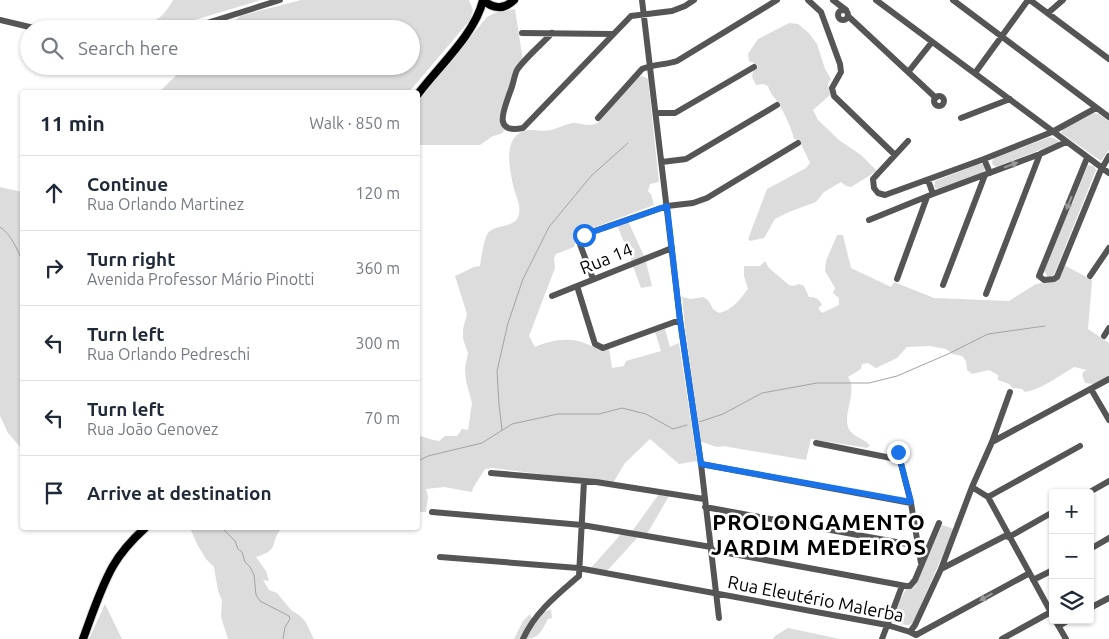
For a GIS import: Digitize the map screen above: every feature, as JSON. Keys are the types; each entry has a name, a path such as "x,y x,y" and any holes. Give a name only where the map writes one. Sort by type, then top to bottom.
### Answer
{"main road":[{"path":"420,92 457,47 478,17 483,0 496,8 503,8 514,0"},
{"path":"478,17 496,8"},
{"path":"83,639 113,566 122,552 143,530"}],"street":[{"path":"217,20 280,0"},
{"path":"552,33 518,69 503,114 504,123 511,130 523,128 631,16 677,9 694,0"},
{"path":"598,118 637,74 650,66 659,66 677,61 778,0"},
{"path":"808,0 821,12 841,68 832,88 834,96 896,155"},
{"path":"876,0 1109,173"},
{"path":"953,0 1096,108 1107,114"},
{"path":"975,73 1029,0 1109,59"},
{"path":"1048,13 1063,0"},
{"path":"643,1 680,320 701,464 719,618"},
{"path":"834,1 840,18 844,20 847,13"},
{"path":"834,1 936,98"},
{"path":"0,20 20,25"},
{"path":"522,33 612,34"},
{"path":"907,70 931,41"},
{"path":"656,113 675,112 754,68"},
{"path":"961,118 1010,99"},
{"path":"662,162 686,159 777,104"},
{"path":"908,141 876,175 872,182 878,193 885,195 984,159 1052,132 1096,108"},
{"path":"870,220 930,195 1040,154 1066,142"},
{"path":"593,279 579,240 584,235 667,206 693,203 707,198 798,143"},
{"path":"986,294 1040,154"},
{"path":"1087,158 1039,276 1044,280 1057,277 1102,168 1109,156"},
{"path":"943,285 987,174 984,159"},
{"path":"897,279 930,195 928,180"},
{"name":"Rua 14","path":"552,296 672,248"},
{"path":"1090,276 1109,248"},
{"path":"577,286 595,344 601,347 607,347 680,320"},
{"path":"1104,336 1109,328"},
{"path":"992,442 1109,379"},
{"path":"1091,389 1109,420"},
{"path":"1010,392 941,568 910,632 917,635 1028,574"},
{"path":"816,443 901,460"},
{"path":"988,497 1080,446"},
{"path":"898,452 911,502 922,564"},
{"path":"701,464 911,502"},
{"path":"490,473 584,481 704,499"},
{"path":"523,639 528,627 543,608 579,576 584,481"},
{"path":"1094,490 1109,481"},
{"path":"972,487 988,497 1028,574 1049,609"},
{"path":"705,507 918,546"},
{"path":"432,512 582,525 711,548 902,586 910,586 913,583 939,523"},
{"path":"941,568 1005,536 1009,537 1049,514"},
{"path":"1094,547 1109,538"},
{"name":"Rua Eleutério Malerba","path":"440,557 578,568 887,625 910,632"},
{"path":"1033,580 1049,572"},
{"path":"882,639 902,586"},
{"path":"1094,606 1109,598"},
{"path":"1002,639 1049,616"},
{"path":"1058,624 1066,639"}],"shaded area":[{"path":"173,0 261,0 195,20 156,20 165,12"},
{"path":"301,0 469,0 473,10 470,20 411,90 161,90 177,75 420,75 420,20 236,20 240,16"},
{"path":"515,9 523,61 500,119 504,129 503,133 493,136 480,145 420,145 420,98 487,17 497,12"},
{"path":"789,23 798,24 809,33 817,44 825,69 831,79 828,84 830,95 813,110 818,120 839,140 861,155 877,171 851,187 841,182 824,192 816,202 775,219 764,238 750,241 748,239 767,189 806,168 810,163 799,140 794,139 785,116 768,86 763,84 756,85 752,77 753,71 758,67 749,61 748,54 758,39"},
{"path":"642,76 648,79 659,182 650,184 648,191 651,194 654,205 582,232 576,240 574,247 556,254 554,258 555,268 529,336 535,347 567,340 578,341 598,348 609,348 612,368 624,366 626,361 661,351 655,332 665,329 670,347 679,343 697,461 679,464 650,439 625,463 613,483 492,468 485,469 472,492 444,487 426,489 428,497 426,512 420,512 420,436 439,441 445,436 457,436 462,429 468,430 472,403 466,381 465,368 468,353 463,339 463,329 467,314 455,276 480,266 488,233 517,219 519,207 509,158 511,144 518,134 526,130 547,131 573,123 596,124 638,77"},
{"path":"1094,113 1109,121 1109,150 1101,161 1061,133 1063,129"},
{"path":"1050,137 1058,140 1058,143 996,167 992,164 993,158"},
{"path":"983,164 985,169 982,173 938,189 934,187 935,181"},
{"path":"1088,165 1094,166 1096,170 1054,275 1048,277 1044,271"},
{"path":"0,187 20,192 20,447 8,433 0,416"},
{"path":"628,221 644,256 632,262 617,225"},
{"path":"837,235 843,235 851,268 891,287 894,282 934,298 1009,301 1036,284 1056,281 1064,265 1092,280 1088,329 1109,343 1109,377 1094,384 1085,383 1082,375 1087,370 1074,367 1044,385 1025,392 1022,389 1013,388 1009,384 998,380 998,375 989,370 972,374 967,370 966,361 962,356 953,354 946,349 930,346 907,347 897,358 876,368 868,363 862,364 861,369 848,377 852,389 847,425 852,433 870,445 867,448 811,439 806,460 723,446 717,447 701,442 682,297 691,299 703,297 708,300 713,309 719,313 724,312 735,304 748,289 744,276 744,266 760,266 765,261 769,268 789,285 799,284 804,286 809,297 814,297 821,303 822,305 818,308 822,313 839,305 839,298 833,293 835,288 825,271 826,261"},
{"path":"646,262 652,286 641,288 633,266"},
{"path":"659,494 669,496 647,534 637,538 606,572 590,569 622,533 633,530"},
{"path":"942,525 954,529 913,623 908,625 898,624 895,615 897,606 906,589 912,589 915,586"},
{"path":"191,530 280,530 272,548 256,557 266,571 269,581 263,580 269,590 277,593 291,610 305,621 314,639 228,639 221,617 222,600 218,591 214,567 206,559"},
{"path":"105,604 122,639 89,639"},
{"path":"551,609 552,618 548,619 539,634 527,639 514,639 523,621 530,614 532,618"},
{"path":"788,628 840,639 773,639"}],"waterway":[{"path":"502,430 497,371 508,323 523,279 549,227 591,176 628,143"},
{"path":"0,227 10,238 20,256"},
{"path":"699,422 723,414 762,393 817,383 869,383 897,376 988,334 1045,326"},
{"path":"420,460 428,456 482,443 512,424 558,414 599,414 622,408 646,414 673,429 687,425"},
{"path":"224,530 235,541 238,549 242,552 245,562 250,567 254,575 256,595 260,601 289,616 290,619 285,627 283,639"}],"district":[{"name":"PROLONGAMENTO JARDIM MEDEIROS","path":"819,534"}],"route":[{"path":"584,235 667,206 680,320 701,464 911,502 898,452"}]}
